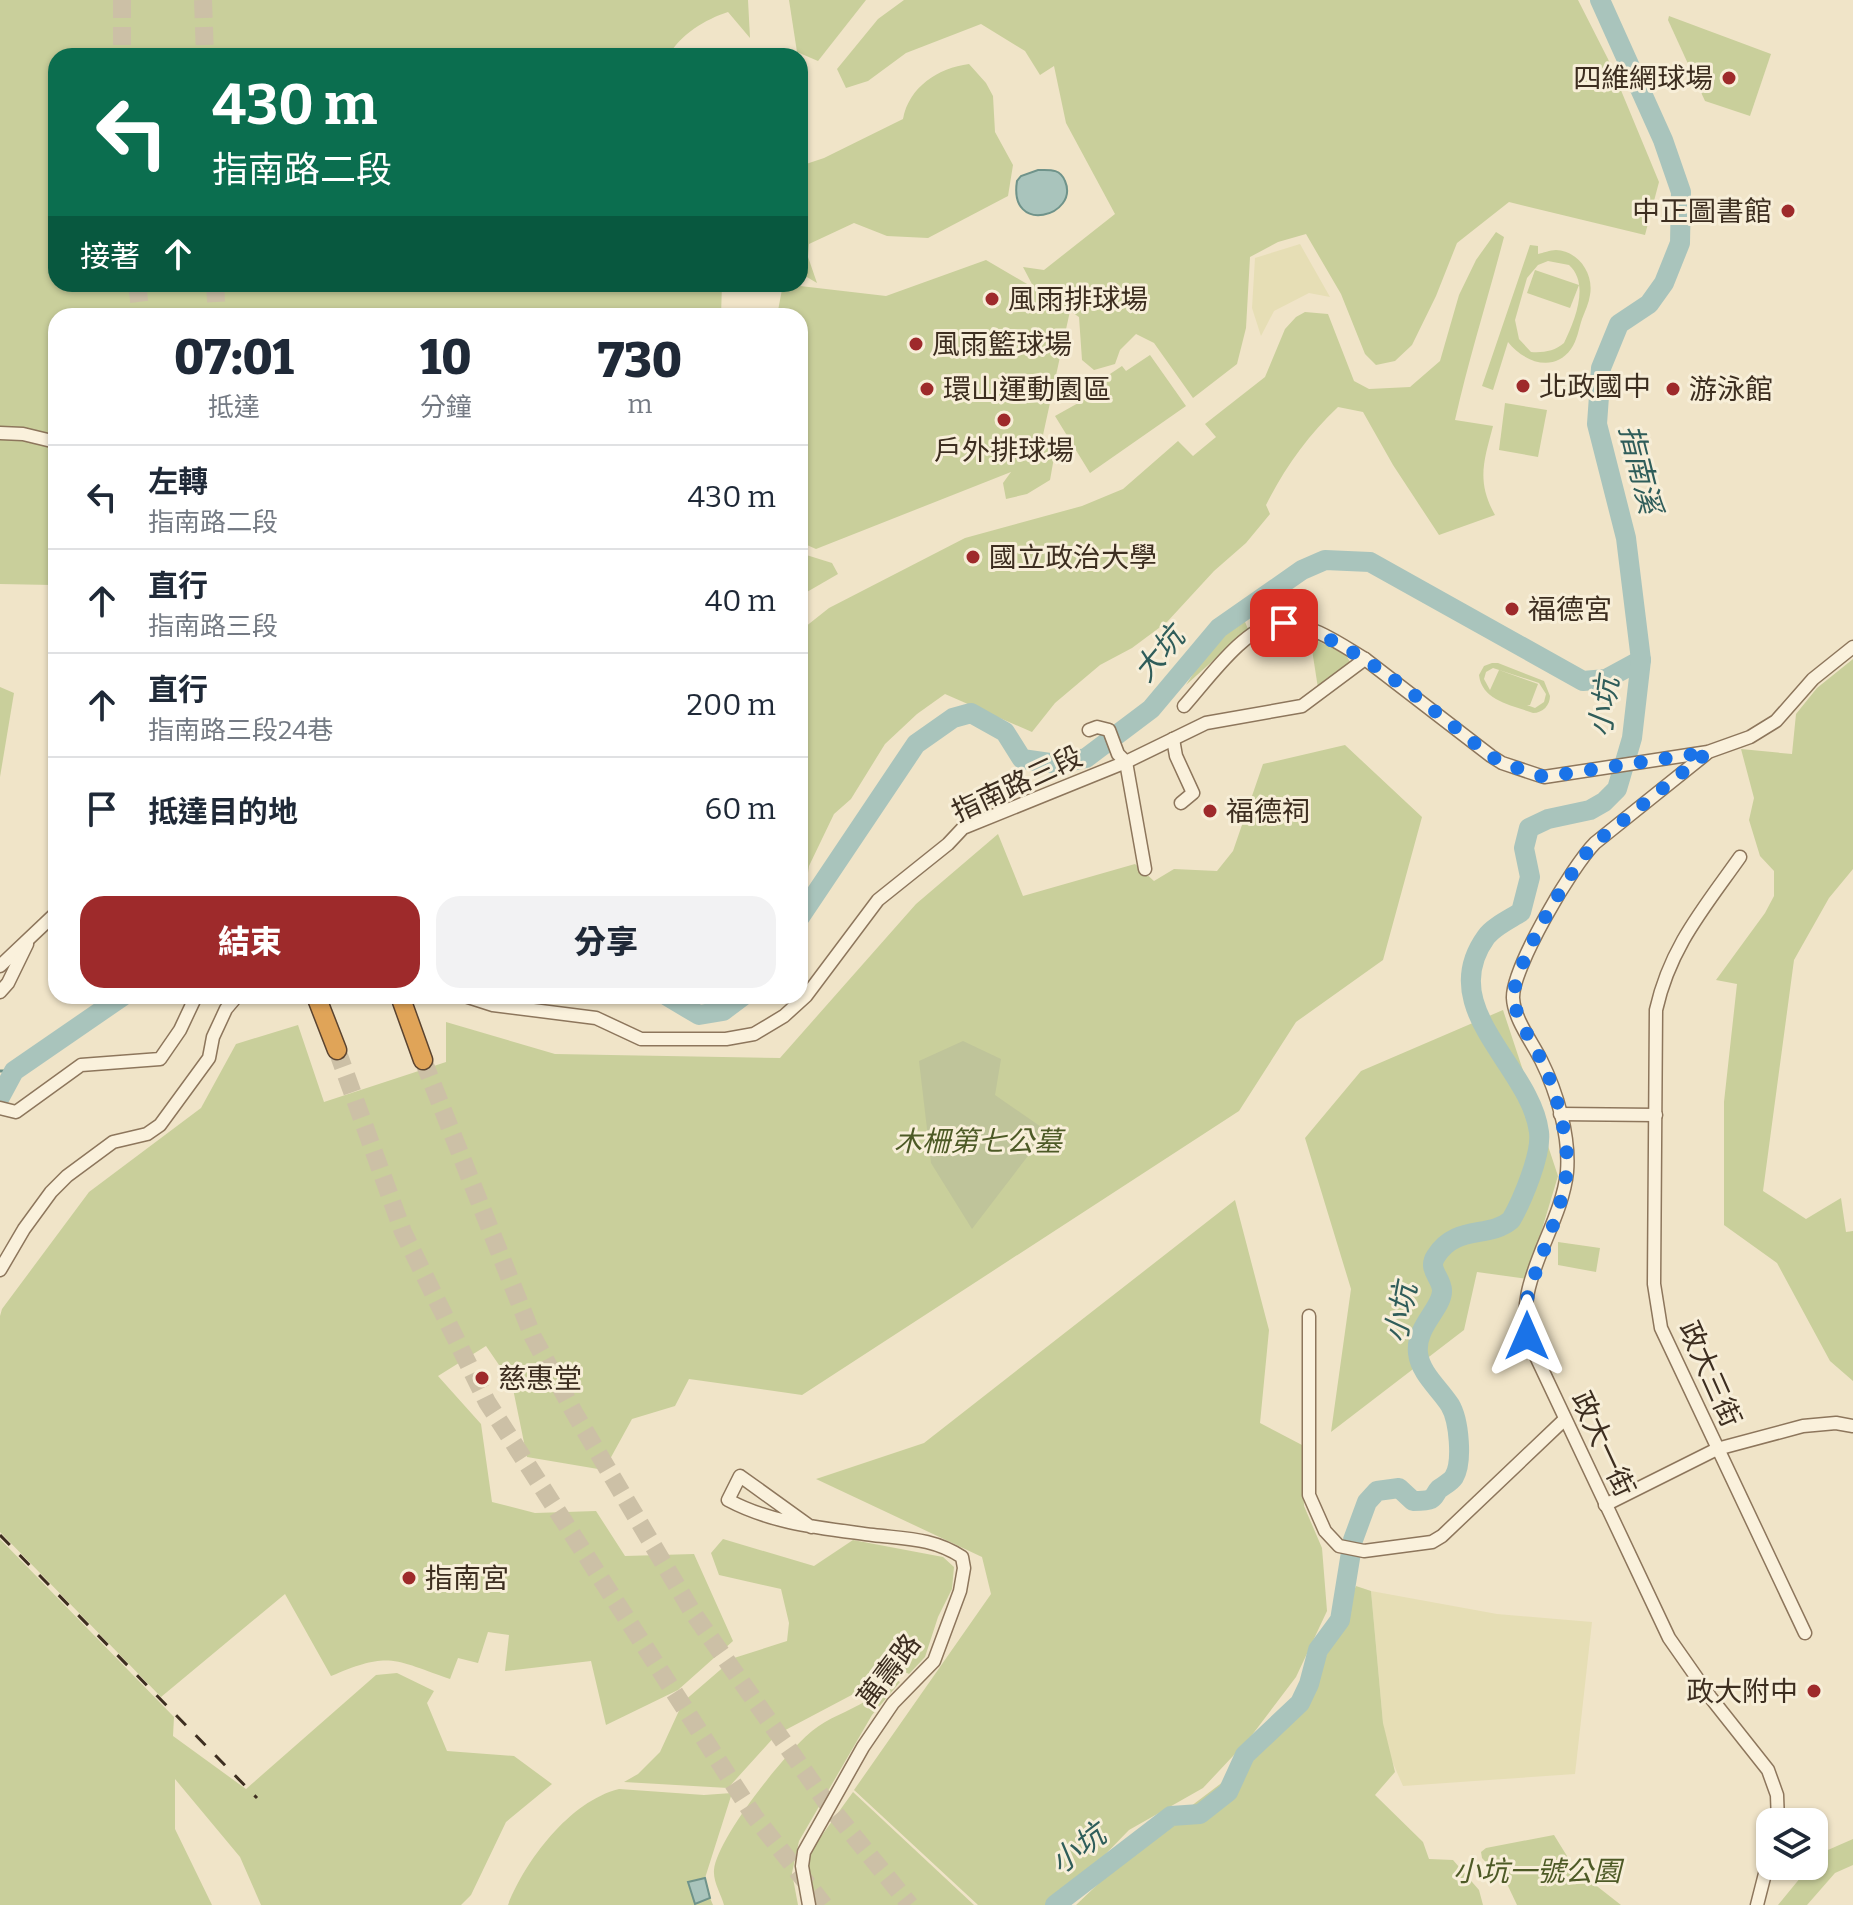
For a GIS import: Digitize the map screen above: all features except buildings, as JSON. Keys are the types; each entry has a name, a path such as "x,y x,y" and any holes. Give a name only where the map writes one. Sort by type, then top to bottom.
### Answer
{"highway":[{"path":"319,1004 337,1050"},
{"path":"403,1004 420,1053"}],"street":[{"path":"0,433 48,440"},
{"path":"1184,706 1250,634 1271,624 1284,623 1315,632 1365,659 1502,763 1544,777 1708,752 1750,737 1776,721 1813,679 1853,647"},
{"name":"指南路三段","path":"808,993 878,900 948,844 963,828 1206,723 1302,706 1365,659"},
{"path":"1089,730 1097,727 1109,730 1122,758 1145,869"},
{"path":"1173,739 1176,756 1193,793 1181,803"},
{"name":"政大一街","path":"1708,752 1581,857 1562,886 1517,976 1513,999 1544,1067 1560,1114 1567,1173 1531,1282 1524,1320 1532,1348 1669,1638 1768,1770 1777,1795 1777,1808"},
{"name":"政大三街","path":"1740,857 1687,932 1662,981 1656,1010 1654,1284 1661,1328 1805,1633"},
{"path":"0,966 48,922"},
{"path":"0,992 8,983 27,944"},
{"path":"3,1110 16,1112 81,1065 160,1059 180,1030 192,1004"},
{"path":"0,1270 24,1229 67,1176 103,1147 147,1134 160,1125 209,1058 213,1037 230,1004"},
{"name":"指南路三段","path":"498,1004 596,1018 641,1039 726,1039 754,1034 797,1004"},
{"path":"505,1004 514,1008"},
{"path":"1560,1114 1656,1115"},
{"path":"1309,1316 1309,1495 1325,1531 1344,1548 1364,1551 1432,1542 1565,1419"},
{"path":"1605,1505 1717,1449 1803,1426 1836,1423 1853,1426"},
{"name":"萬壽路","path":"809,1905 802,1866 804,1852 893,1703 934,1661 960,1591 964,1568 962,1557 938,1543 811,1527 773,1519 728,1500 740,1476 811,1527"},
{"path":"1757,1905 1763,1880"}],"shaded area":[{"path":"1300,244 1330,297 1309,293 1274,311 1261,336 1252,308 1255,258"},
{"path":"1371,1591 1497,1614 1592,1622 1575,1774 1403,1786 1388,1752 1383,1723"}],"green space":[{"path":"0,0 748,0 750,38 728,12 694,29 674,48 48,48 48,292 722,292 721,308 48,308 48,585 0,584"},
{"path":"789,0 866,0 818,61 808,57 808,48 796,48"},
{"path":"904,0 1578,0 1608,59 1659,182 1645,235 1509,202 1457,243 1412,345 1395,361 1376,365 1365,354 1341,294 1306,234 1278,242 1250,257 1246,328 1237,364 1193,398 1154,343 1136,334 1120,350 1115,364 1094,370 1082,360 1079,317 1070,311 1043,435 1055,452 1050,480 1027,494 1006,499 1003,483 1011,472 816,549 808,546 808,308 778,308 782,292 808,292 808,287 886,296 986,260 1034,288 1023,267 1044,270 1115,214 1066,123 1054,66 1040,75 1025,51 981,24 906,53 868,81 846,88 837,69 878,19"},
{"name":"四維網球場","path":"1669,16 1771,54 1750,116 1705,101 1668,20"},
{"path":"969,64 993,96 995,132 1013,165 1008,196 928,238 887,236 854,223 809,244 808,257 808,163 903,119 911,97 918,89 936,75"},
{"path":"1496,232 1504,237 1455,420 1493,426 1484,481 1485,492 1495,515 1439,535 1363,412 1338,407 1307,441 1281,478 1266,505 1270,514 1246,543 1214,571 1167,622 1132,648 1100,665 1055,703 1032,732 945,694 917,714 885,744 851,799 834,814 808,873 808,625 829,608 965,538 1082,506 1123,489 1178,441 1193,456 1216,437 1205,424 1265,377 1285,329 1305,312 1328,314 1354,381 1369,389 1410,387 1440,361 1459,295 1476,260"},
{"path":"1530,245 1538,246 1538,254 1556,250 1571,254 1587,271 1591,287 1571,349 1556,361 1538,362 1522,355 1508,342 1493,390 1482,386","holes":["1548,261 1569,265 1579,282 1580,292 1568,334 1564,343 1557,348 1531,352 1519,339 1515,320 1527,278 1538,265"]},
{"path":"808,257 817,283 808,278"},
{"path":"1535,270 1579,285 1570,308 1527,293"},
{"path":"1150,355 1186,406 1090,473 1055,416 1089,397 1086,390 1122,366 1126,371"},
{"path":"1505,403 1547,410 1538,457 1499,450"},
{"path":"808,556 832,563 838,574 808,591"},
{"path":"1243,617 1248,629 1186,685 1213,643"},
{"path":"1310,637 1346,655 1350,662 1318,688"},
{"path":"1853,659 1853,869 1829,898 1794,960 1763,1191 1806,1219 1841,1198 1846,1232 1853,1231 1853,1381 1830,1361 1777,1263 1724,1225 1724,1102 1737,984 1716,980 1774,896 1774,871 1760,856 1749,820 1754,798 1741,749 1792,754 1796,714 1817,688"},
{"path":"1498,663 1544,681 1550,696 1547,705 1540,712 1533,713 1492,696 1481,684 1479,675 1484,666","holes":["1493,668 1539,683 1546,694 1544,702 1535,708 1527,705 1530,705 1538,684 1499,670 1490,690 1484,679 1486,672"]},
{"path":"0,687 14,693 0,777"},
{"path":"1345,745 1422,817 1383,960 1296,1022 1239,1111 802,1395 689,1379 675,1406 632,1419 604,1470 527,1457 512,1384 486,1346 438,1376 481,1424 492,1502 535,1513 596,1511 625,1556 694,1554 733,1641 678,1690 606,1725 591,1661 505,1671 509,1635 488,1632 478,1663 458,1658 450,1679 391,1661 366,1663 331,1676 285,1594 161,1697 0,1532 2,1309 89,1192 201,1108 236,1044 298,1025 324,1102 446,1062 446,1022 555,1054 780,1058 916,904 998,834 1023,896 1135,864 1154,881 1174,869 1217,871 1233,851 1263,764"},
{"path":"1503,1010 1558,1176 1527,1279 1477,1272 1464,1330 1331,1432 1351,1289 1305,1138 1361,1071"},
{"name":"木柵第七公墓","path":"963,1041 1001,1059 995,1095 1047,1131 972,1229 931,1163 919,1061"},
{"path":"1235,1200 1269,1330 1260,1423 1302,1445 1304,1506 1322,1548 1327,1611 1296,1677 1249,1739 1203,1788 1129,1830 1056,1905 978,1905 854,1790 991,1594 982,1557 816,1479 924,1443"},
{"path":"1558,1242 1600,1248 1596,1272 1558,1265"},
{"path":"0,1539 174,1717 173,1736 246,1789 376,1675 397,1673 434,1691 427,1703 447,1751 514,1756 552,1784 506,1822 471,1895 461,1905 261,1905 240,1857 175,1779 175,1829 212,1905 0,1905"},
{"path":"723,1539 814,1566 853,1540 943,1557 954,1567 952,1589 938,1617 925,1657 909,1674 897,1668 885,1670 863,1689 776,1735 728,1788 624,1782 638,1774 660,1752 683,1702 734,1658 787,1641 789,1623 781,1589 719,1575 711,1553"},
{"path":"1356,1586 1371,1591 1383,1723 1395,1772 1375,1795 1423,1842 1429,1859 1453,1860 1479,1890 1483,1905 1076,1905 1137,1847 1244,1766 1308,1699"},
{"path":"895,1679 900,1682 872,1715 799,1841 792,1873 798,1905 724,1905 714,1870 727,1838 754,1796 812,1731 866,1701"},
{"path":"619,1789 704,1795 732,1793 705,1878 689,1883 695,1903 710,1898 713,1905 508,1905 538,1852 567,1819 583,1806"},
{"path":"853,1792 974,1905 814,1905 809,1893 807,1856"},
{"name":"小坑一號公園","path":"1554,1835 1575,1869 1621,1905 1517,1905 1508,1886 1482,1858 1481,1852 1486,1848"},
{"path":"1853,1839 1853,1865 1835,1873 1807,1905 1778,1905 1799,1880 1828,1880 1828,1850"}],"water":[{"path":"1038,170 1060,174 1067,193 1063,204 1043,215 1023,209 1017,198 1017,181 1021,176"},
{"path":"705,1878 710,1898 695,1904 688,1882"}],"waterway":[{"name":"小坑","path":"1055,1905 1171,1816 1200,1814 1228,1792 1245,1755 1300,1703 1309,1684 1318,1650 1340,1620 1353,1540 1367,1502 1377,1491 1399,1488 1413,1501 1429,1500 1453,1479 1457,1470 1459,1441 1456,1420 1450,1405 1426,1374 1418,1353 1421,1334 1441,1297 1441,1285 1433,1265 1436,1256 1453,1240 1502,1226 1511,1220 1530,1177 1539,1141 1532,1108 1478,1013 1471,989 1473,963 1489,933 1521,912 1530,877 1524,848 1529,828 1548,819 1590,810 1617,789 1632,738 1641,660 1626,538 1597,424 1601,368 1619,324 1649,304 1664,283 1680,243 1681,192 1663,140 1600,0"},
{"name":"大坑","path":"808,905 916,744 953,718 971,713 1005,732 1022,759 1057,764 1086,758 1151,709 1219,628 1302,570 1325,560 1370,562 1583,681 1606,679 1641,660"},
{"name":"大坑","path":"0,1097 14,1071 111,1004"},
{"name":"大坑","path":"680,1004 699,1015 723,1011 732,1004"},
{"path":"0,1071 14,1071"}],"tunnel":[{"path":"122,0 122,48"},
{"path":"203,0 205,48"},
{"path":"138,292 140,308"},
{"path":"216,292 216,308"},
{"path":"337,1050 403,1232 487,1402 754,1816 824,1905"},
{"path":"423,1060 533,1337 575,1414 693,1613 826,1802 910,1905"}],"railway":[{"path":"0,1535 257,1798"}],"place":[{"name":"四維網球場","path":"1729,78"},
{"name":"中正圖書館","path":"1788,211"},
{"name":"風雨排球場","path":"992,299"},
{"name":"風雨籃球場","path":"916,344"},
{"name":"北政國中","path":"1523,386"},
{"name":"環山運動園區","path":"927,389"},
{"name":"游泳館","path":"1673,389"},
{"name":"戶外排球場","path":"1004,420"},
{"name":"國立政治大學","path":"973,557"},
{"name":"福德宮","path":"1512,609"},
{"name":"福德祠","path":"1210,811"},
{"name":"慈惠堂","path":"482,1378"},
{"name":"指南宮","path":"409,1578"},
{"name":"政大附中","path":"1814,1691"}],"route":[{"path":"1284,623 1325,635 1365,659 1491,756 1502,763 1544,777 1708,752 1581,857 1562,886 1517,976 1513,999 1544,1067 1560,1114 1567,1159 1563,1191 1526,1303 1524,1320 1527,1336"}],"water label":[{"name":"指南溪","path":"1640,469"}]}
